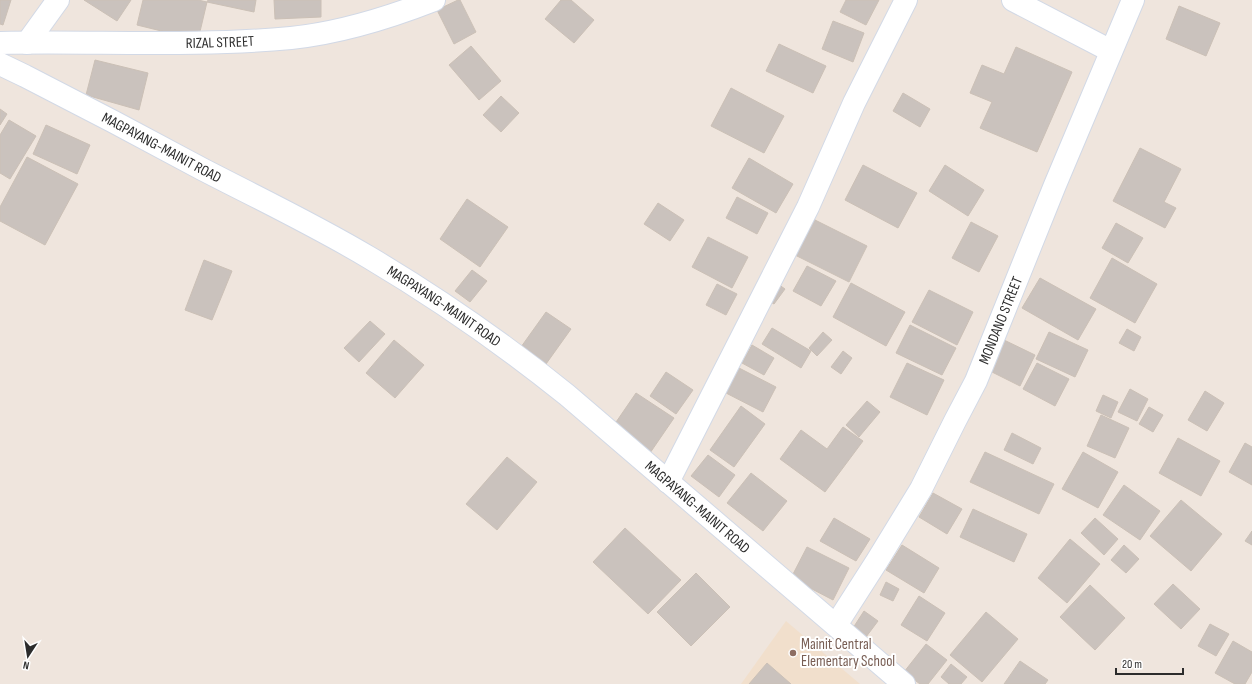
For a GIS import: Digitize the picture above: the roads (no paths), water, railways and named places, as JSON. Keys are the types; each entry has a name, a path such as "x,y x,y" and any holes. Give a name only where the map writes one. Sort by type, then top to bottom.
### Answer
{"street":[{"path":"28,42 58,0"},
{"name":"RIZAL STREET","path":"0,43 221,43 291,38 326,32 399,14 434,0"},
{"path":"668,482 808,207 854,103 906,0"},
{"path":"1013,0 1111,51"},
{"name":"MONDANO STREET","path":"836,625 921,489 976,381 1133,0"},
{"name":"MAGPAYANG-MAINIT ROAD","path":"0,64 286,211 369,257 483,331 526,362 567,396 904,684"}],"place":[{"name":"Mainit Central Elementary School","path":"793,653"}]}
